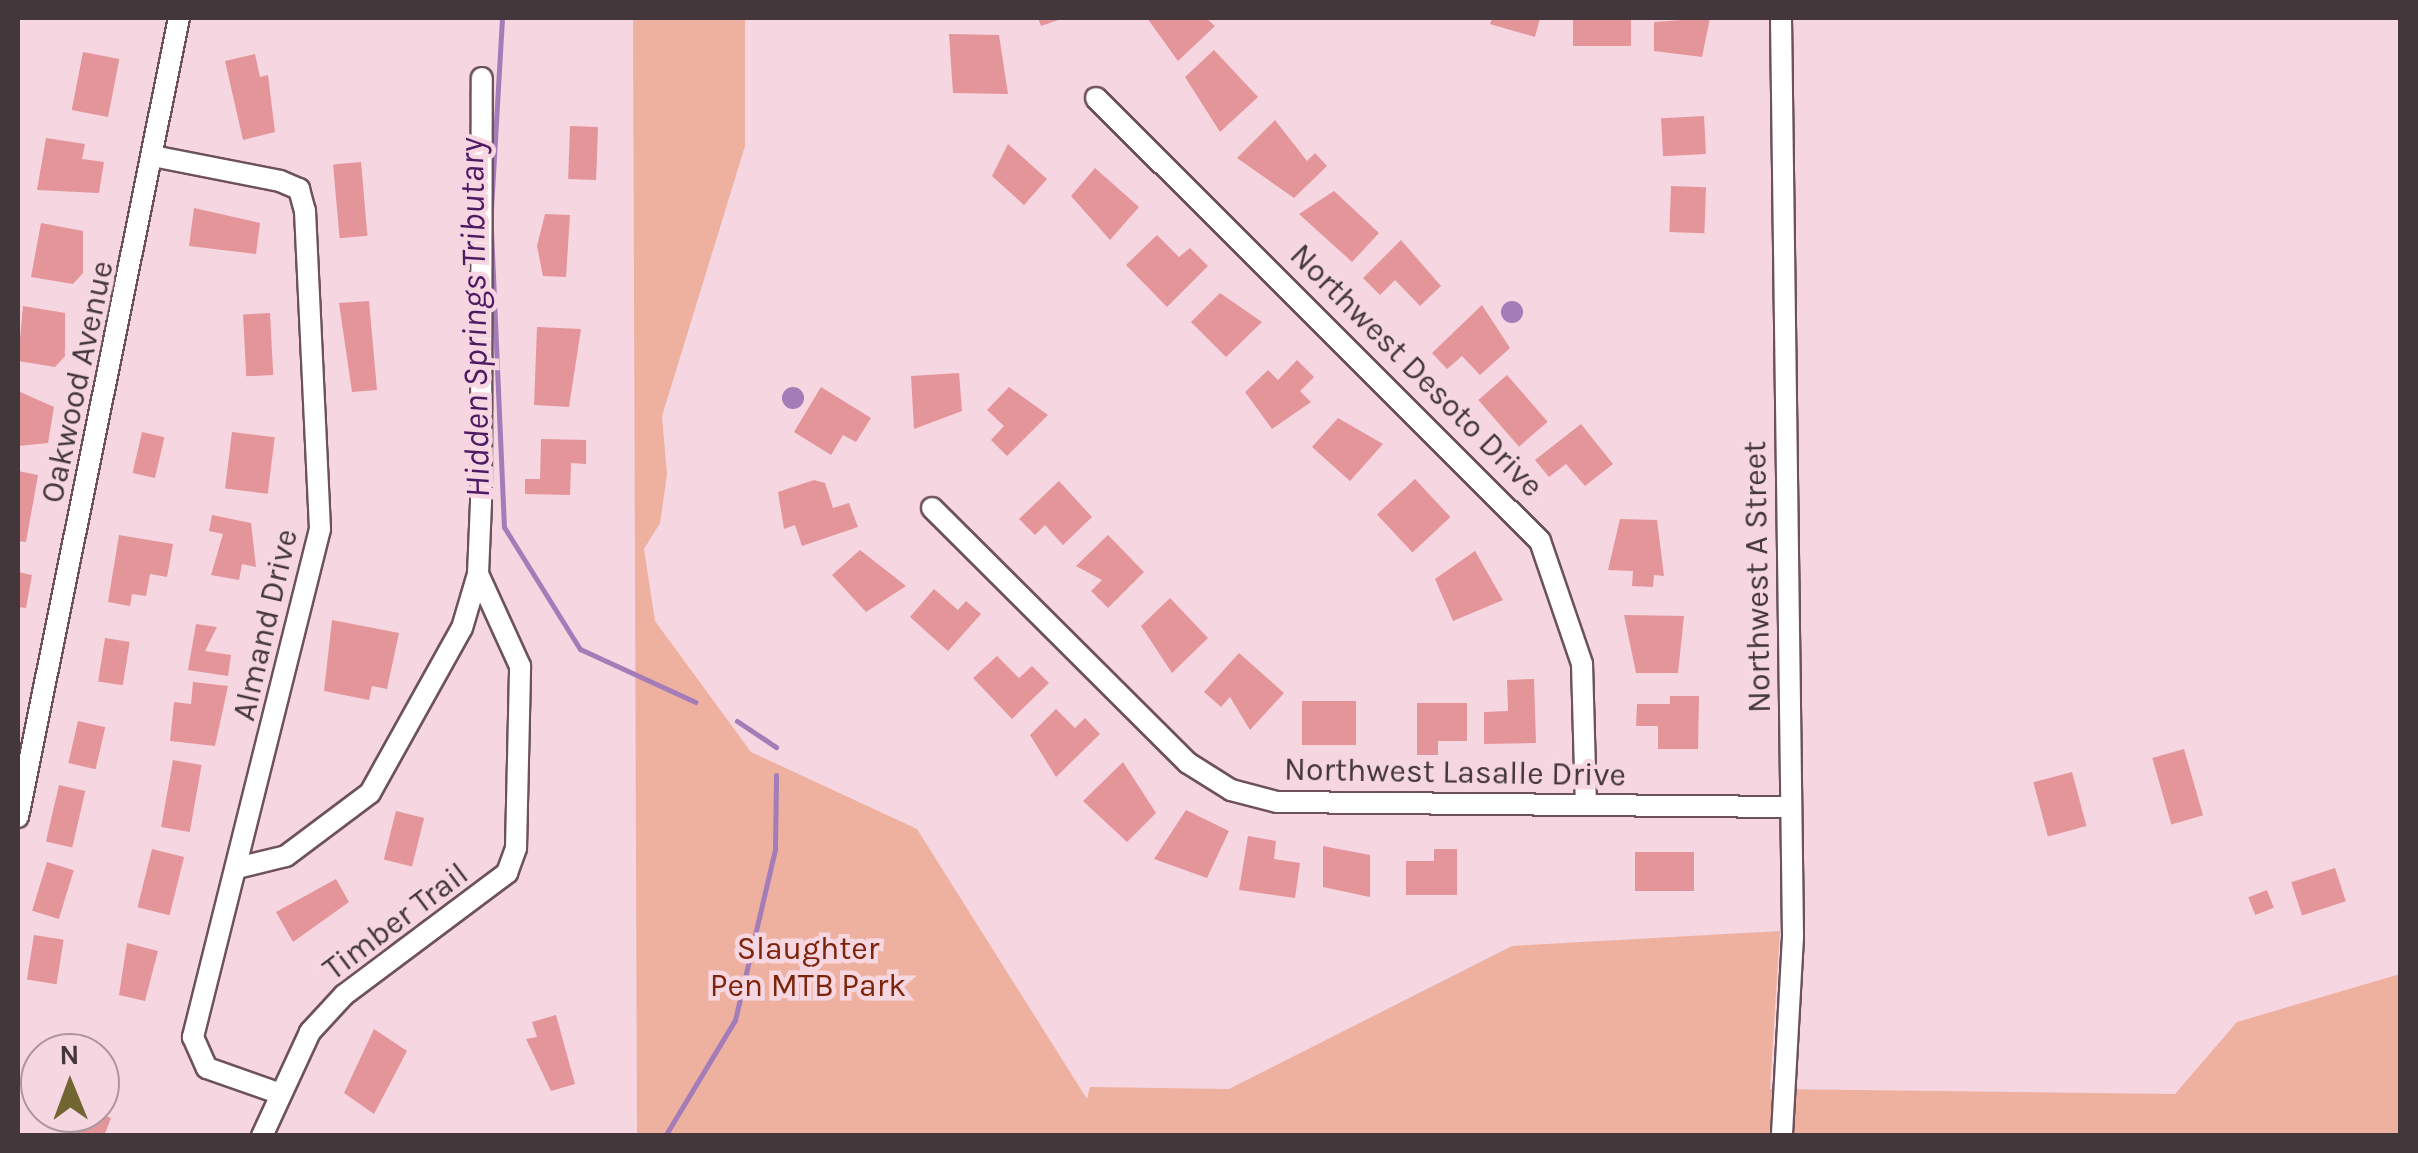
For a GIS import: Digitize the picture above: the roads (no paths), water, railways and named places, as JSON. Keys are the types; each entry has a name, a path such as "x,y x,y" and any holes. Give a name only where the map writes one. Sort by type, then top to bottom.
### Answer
{"street":[{"name":"Oakwood Avenue","path":"18,817 23,771 158,157 179,18"},
{"name":"Northwest A Street","path":"1781,18 1792,807 1782,1136"},
{"path":"241,867 286,856 370,793 462,628 478,574 482,78"},
{"name":"Northwest Desoto Drive","path":"1096,98 1540,541 1582,664 1586,804"},
{"name":"Almand Drive","path":"158,157 280,181 299,190 305,211 320,529 241,867 192,1037 208,1068 281,1094"},
{"name":"Northwest Lasalle Drive","path":"932,508 1188,762 1231,790 1276,802 1792,807"},
{"name":"Timber Trail","path":"262,1136 310,1032 344,994 507,873 516,848 520,666 478,574"}],"waterway":[{"name":"Hidden Springs Tributary","path":"491,209 502,18"},
{"name":"Hidden Springs Tributary","path":"491,230 504,527 580,649 695,702"},
{"name":"Hidden Springs Tributary","path":"737,721 776,747"},
{"name":"Hidden Springs Tributary","path":"665,1136 735,1020 775,849 776,775"}],"park label":[{"name":"Slaughter Pen MTB Park","path":"808,968"}]}
